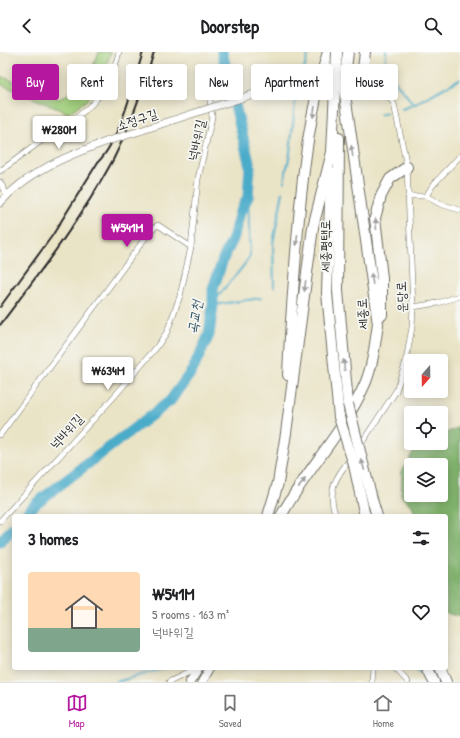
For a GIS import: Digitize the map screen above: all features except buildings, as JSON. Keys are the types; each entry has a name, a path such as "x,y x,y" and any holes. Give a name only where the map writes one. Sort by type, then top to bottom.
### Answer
{"highway":[{"path":"324,64 328,52"},
{"path":"337,52 339,88"},
{"path":"269,514 278,483 286,433 313,227 332,152 339,88 348,52"},
{"path":"364,64 365,52"},
{"name":"세종로","path":"282,514 290,499 327,450 354,406 365,383 372,360 378,324 339,88"},
{"name":"세종평택로","path":"339,88 340,123 338,261 342,351 348,404 376,514"},
{"path":"286,433 290,318 303,171 316,100"},
{"name":"세종평택로","path":"332,152 327,293 339,417 354,465 365,514"},
{"path":"372,360 382,326 382,278 375,218 382,196 390,179 407,167"},
{"path":"429,670 434,682"},
{"path":"441,670 446,682"}],"main road":[{"path":"190,682 198,670"},
{"path":"202,682 209,670"}],"street":[{"path":"0,171 46,138 75,120 98,98 114,71 119,52"},
{"name":"소정구길","path":"0,203 7,195 47,167 76,152 251,95"},
{"name":"넉바위길","path":"0,521 112,399 163,338 180,296 191,247 198,179 212,117 210,100"},
{"name":"운당로","path":"336,514 332,494 338,474 374,427 396,391 406,361 412,327 413,307 407,167 394,104 391,100"},
{"path":"426,196 433,184 460,156"},
{"path":"0,182 7,195"},
{"path":"408,196 426,196 440,204 460,210"},
{"path":"0,435 151,230 158,225 191,247"},
{"path":"413,307 438,303 460,296"},
{"path":"168,682 195,670"},
{"path":"372,682 373,670"},
{"path":"397,670 408,682"}],"green space":[{"path":"99,52 111,52 107,64 93,64"},
{"path":"0,76 12,81 12,89 0,84"},
{"path":"67,94 67,100 87,100 68,113 38,100 59,100"},
{"path":"460,427 460,617 448,614 448,514 415,514 413,507 408,502 448,502 448,458 410,458 414,450 448,450 448,432"},
{"path":"404,468 404,499 401,496 402,471"}],"waterway":[{"name":"곡교천","path":"26,514 35,504 170,401 192,371 209,335 213,305 213,289 223,259 233,239 240,212 248,197 250,166 222,52"},
{"path":"305,64 308,55 306,52"},
{"path":"386,52 386,60 391,74 413,105 402,109"},
{"path":"413,105 460,79"},
{"path":"284,182 290,153 296,100"},
{"path":"379,115 387,113"},
{"path":"274,287 273,243 283,192"},
{"path":"213,305 250,256 248,197"},
{"path":"213,305 261,298"},
{"name":"곡교천","path":"0,542 12,529"},
{"path":"116,682 158,670"},
{"path":"415,670 426,675"}],"railway":[{"path":"0,307 52,236 113,140 120,126 143,52"},
{"path":"0,325 74,224 101,182 125,134 136,107 154,52"}]}
